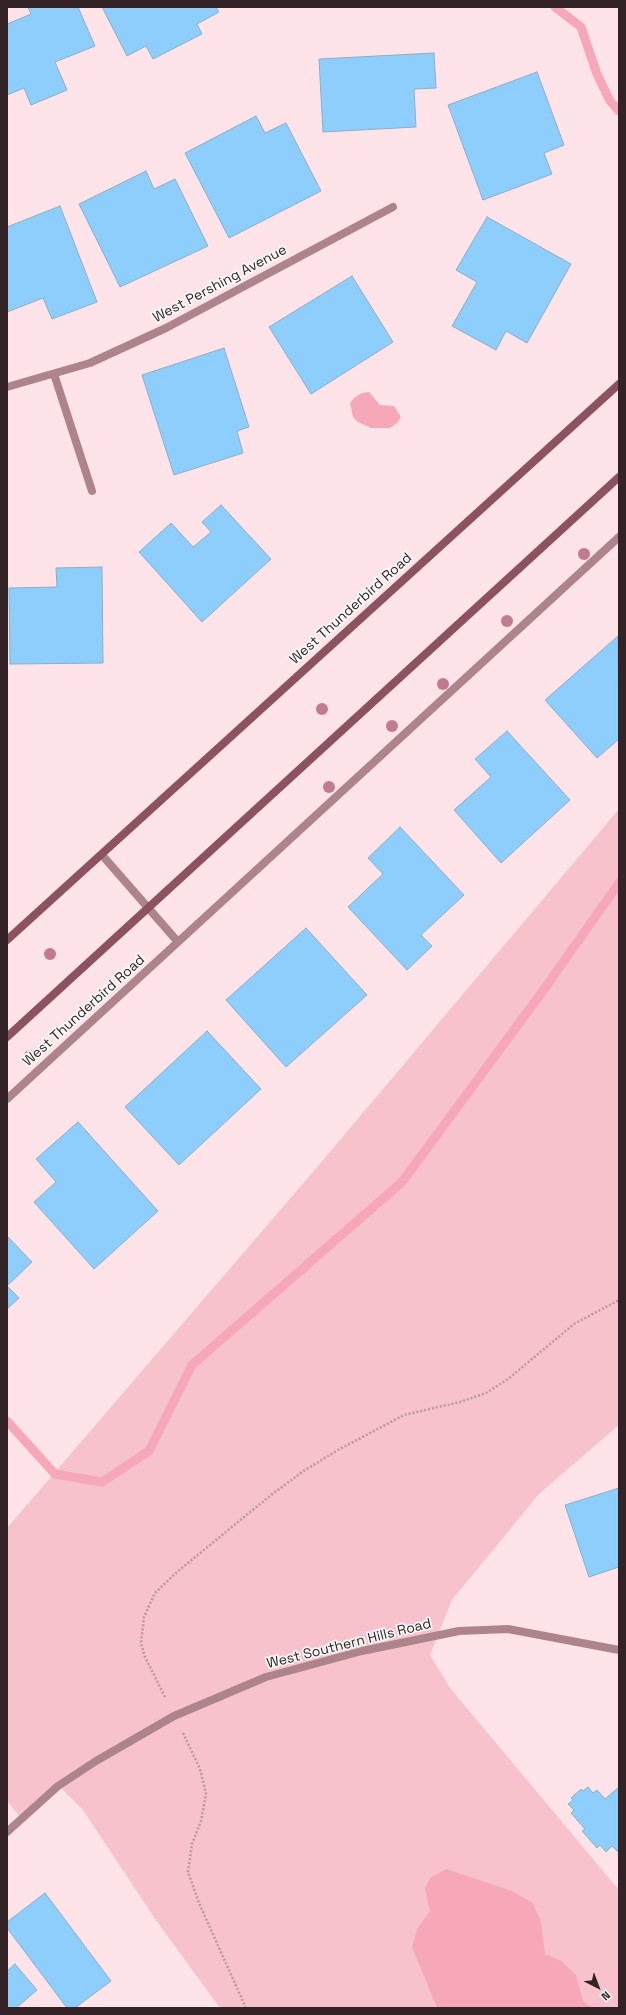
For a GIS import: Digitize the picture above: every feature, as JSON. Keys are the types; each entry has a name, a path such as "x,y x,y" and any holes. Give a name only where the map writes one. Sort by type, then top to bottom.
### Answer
{"main road":[{"name":"West Thunderbird Road","path":"7,940 619,384"},
{"path":"7,1037 149,909 619,477"}],"street":[{"name":"West Pershing Avenue","path":"7,387 90,363 166,328 393,207"},
{"path":"54,374 92,491"},
{"name":"West Thunderbird Road","path":"7,1099 619,537"},
{"path":"102,855 178,942"},
{"name":"West Southern Hills Road","path":"7,1832 58,1786 96,1761 174,1716 266,1677 362,1651 459,1631 508,1629 619,1650"}],"path":[{"path":"246,2008 198,1903 188,1872 192,1844 201,1821 206,1794 200,1769 145,1656 141,1643 144,1617 155,1593 177,1572 304,1470 404,1415 460,1402 486,1393 508,1379 574,1324 619,1300"}],"shaded area":[{"path":"369,392 380,405 394,406 401,417 397,423 390,428 371,428 358,422 353,417 350,403 354,398 362,393"},
{"path":"619,809 619,1425 539,1494 452,1600 430,1655 450,1688 619,1890 619,2008 220,2008 155,1919 83,1810 59,1786 22,1819 7,1801 7,1528 324,1159"},
{"path":"446,1869 512,1891 533,1903 541,1922 545,1954 561,1961 576,1975 583,2001 592,2008 437,2008 412,1947 417,1929 430,1911 425,1889 430,1878"}],"building":[{"path":"28,7 78,7 95,46 55,62 67,90 31,105 24,88 7,95 7,24 31,14"},
{"path":"102,7 216,7 219,12 197,24 202,34 153,59 146,46 127,56"},
{"path":"434,53 436,88 414,89 416,127 323,132 319,59"},
{"path":"537,72 564,145 544,153 552,174 483,200 448,105"},
{"path":"256,116 265,133 286,123 321,191 229,238 185,153"},
{"path":"146,171 154,189 175,179 208,246 120,287 79,204"},
{"path":"60,206 97,302 52,319 43,298 7,312 7,227"},
{"path":"487,217 571,264 527,343 506,331 496,350 452,326 477,282 456,270"},
{"path":"352,276 393,342 311,394 269,327"},
{"path":"224,348 249,427 237,431 243,453 174,475 142,375"},
{"path":"221,505 271,559 202,622 139,552 171,523 193,547 211,532 202,522"},
{"path":"102,567 103,663 10,664 9,588 57,587 56,568"},
{"path":"618,636 619,739 597,758 545,700"},
{"path":"507,731 570,800 501,863 454,810 491,777 475,759"},
{"path":"400,827 464,895 421,935 432,946 407,970 348,907 383,874 368,858"},
{"path":"306,928 367,995 286,1067 226,1000"},
{"path":"207,1031 261,1089 179,1165 125,1107"},
{"path":"78,1122 158,1211 94,1269 34,1202 56,1182 36,1159"},
{"path":"7,1236 32,1262 7,1286"},
{"path":"7,1286 19,1298 7,1309"},
{"path":"619,1488 619,1567 589,1577 565,1505"},
{"path":"588,1787 593,1793 597,1790 605,1799 619,1787 619,1853 612,1846 606,1852 600,1845 597,1848 582,1831 585,1829 571,1813 574,1810 568,1804 573,1800 571,1798 581,1789 583,1791"},
{"path":"45,1893 111,1981 75,2008 67,2008 7,1928 7,1922"},
{"path":"15,1964 37,1990 16,2008 7,2008 7,1971"}],"waterway":[{"path":"555,7 581,27 597,74 610,101 619,111"},
{"path":"7,1421 55,1474 102,1482 149,1451 192,1365 402,1182 545,988 619,883"}]}
